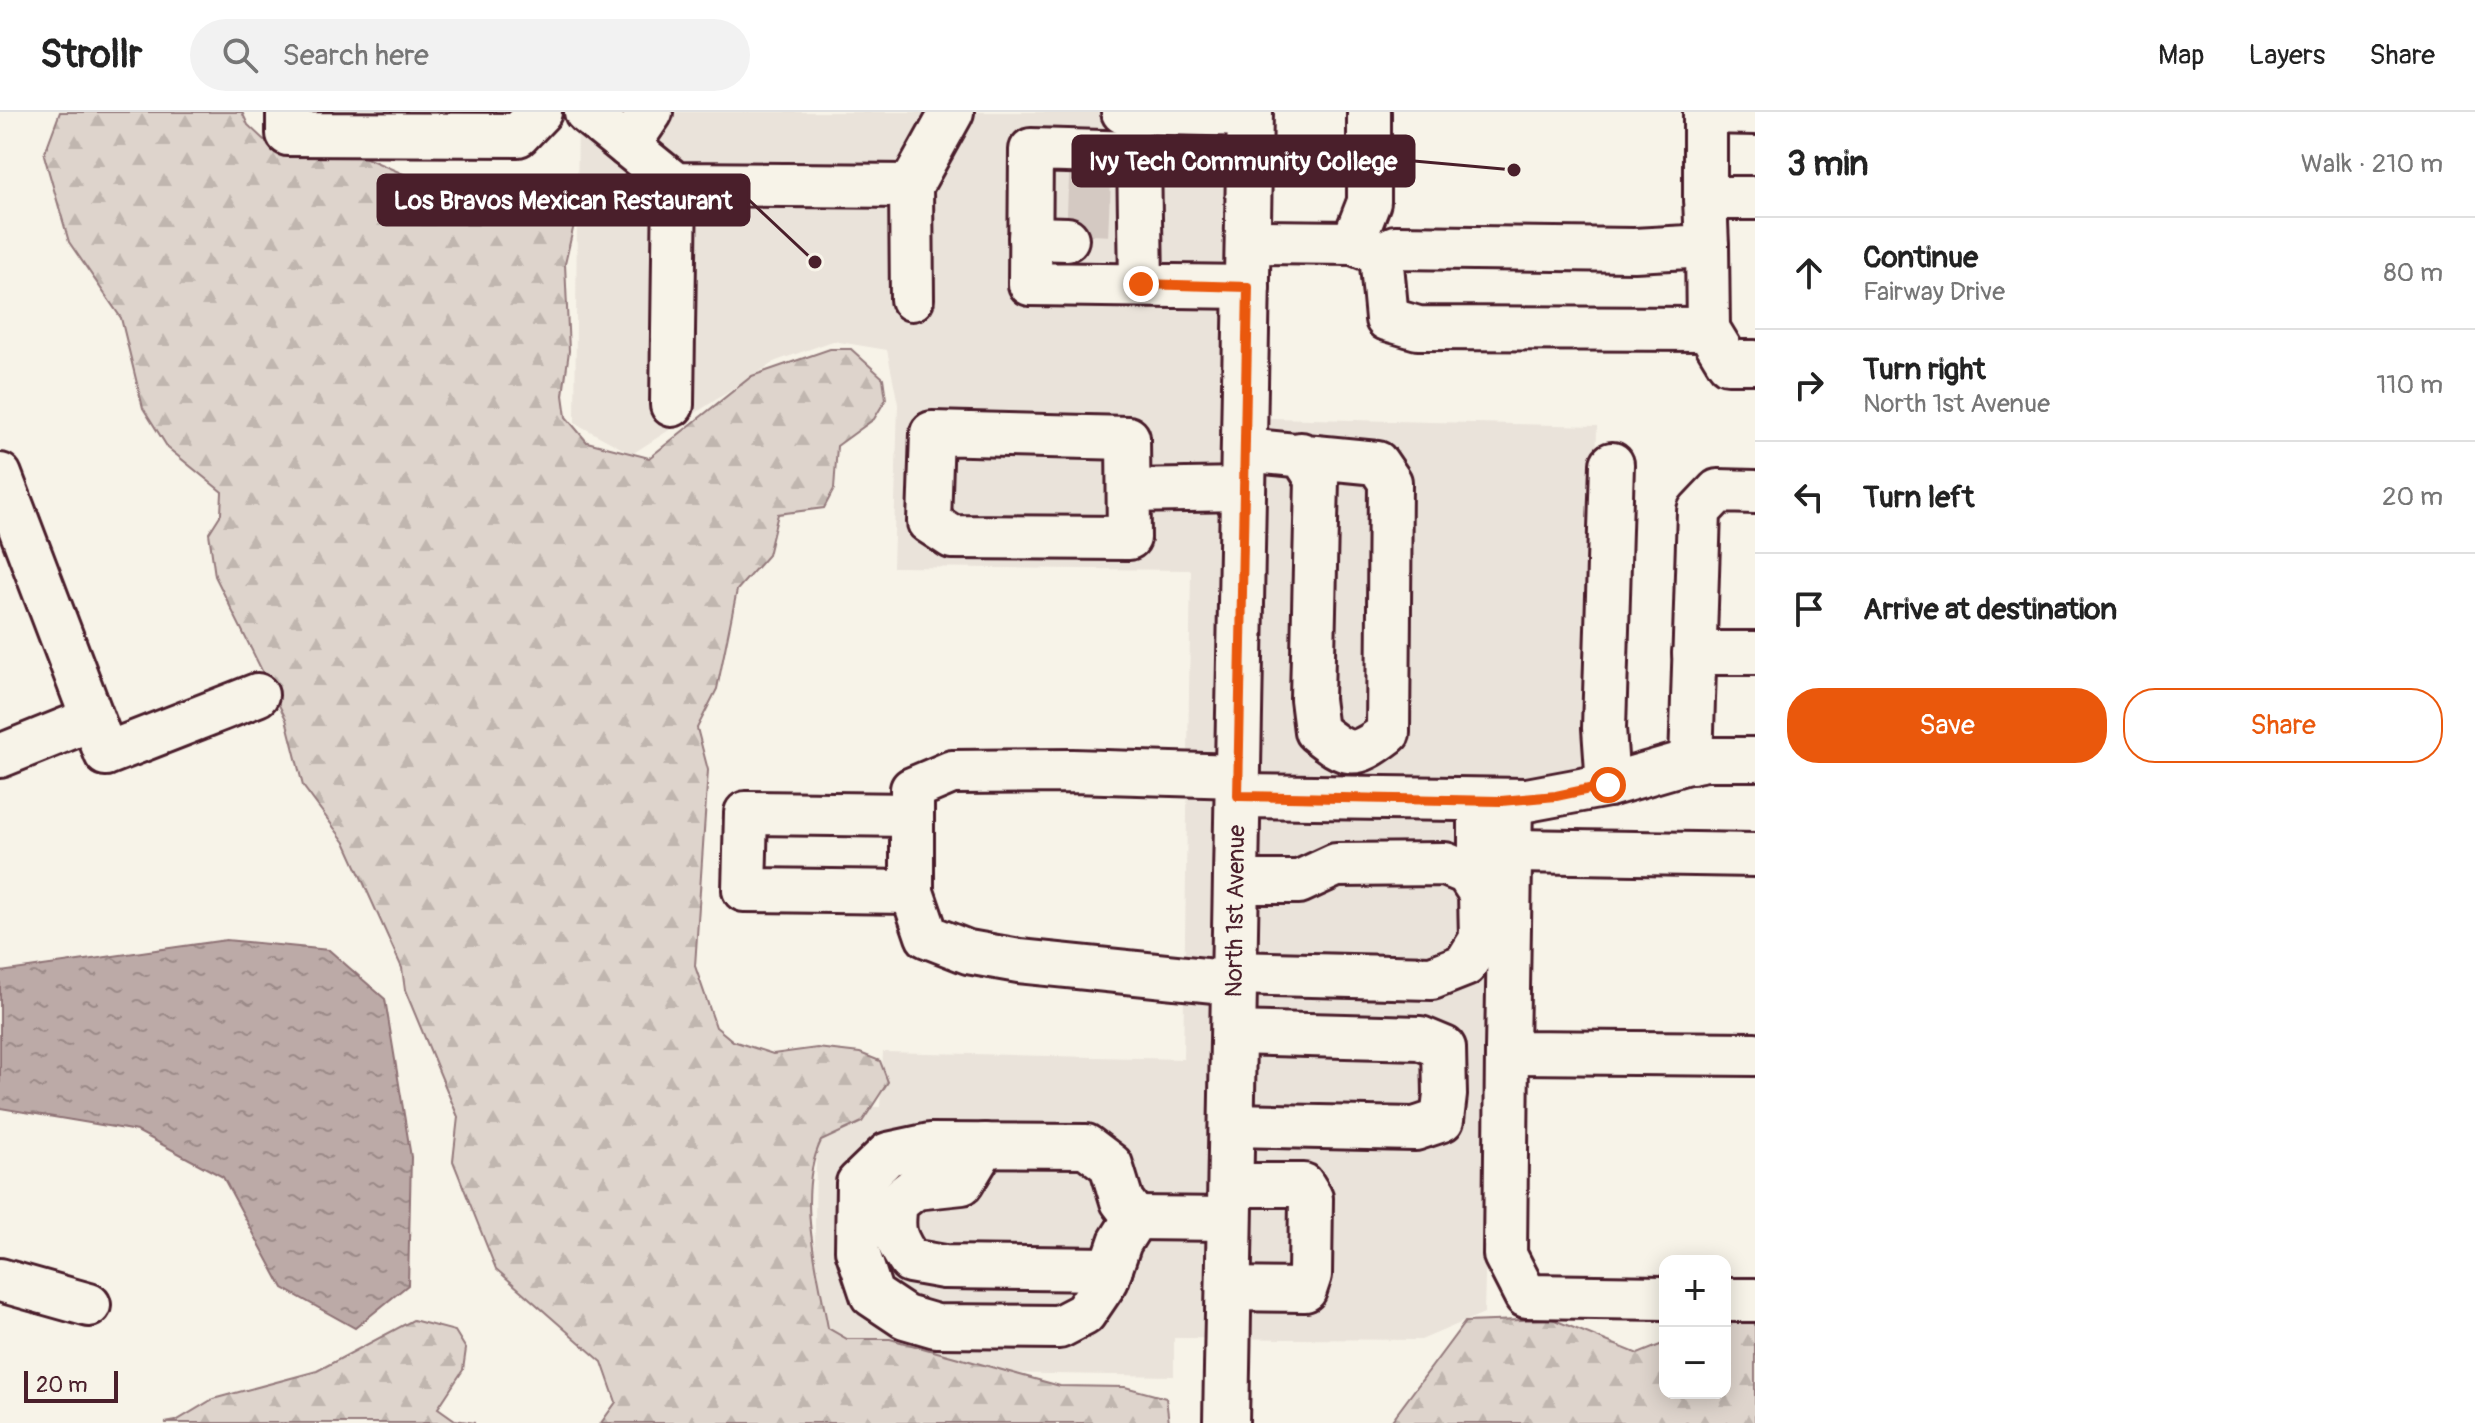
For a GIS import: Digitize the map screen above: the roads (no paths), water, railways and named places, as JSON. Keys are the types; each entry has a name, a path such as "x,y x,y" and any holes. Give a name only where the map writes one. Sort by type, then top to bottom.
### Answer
{"main road":[{"name":"North 1st Avenue","path":"1226,1423 1250,114"}],"street":[{"path":"288,112 288,134 487,135 518,135 540,112"},
{"path":"586,112 675,184 911,186"},
{"path":"628,146 651,112"},
{"path":"912,299 911,186 952,112"},
{"path":"1123,112 1250,114"},
{"path":"1369,112 1367,248 1387,319 1418,328 1708,329"},
{"path":"1755,113 1705,112 1708,329 1728,362 1755,362"},
{"path":"1141,284 1129,212 1139,153 1031,150 1049,210 1030,284 1248,287"},
{"path":"672,405 675,184"},
{"path":"1705,198 1755,198"},
{"path":"1249,242 1367,248 1634,250 1707,246"},
{"path":"932,433 1128,438 1129,491 1129,538 952,537 929,522 932,433"},
{"path":"1129,491 1245,469 1301,454 1377,463 1390,482 1388,733 1365,751 1340,751 1316,731 1312,699 1317,479 1301,454"},
{"path":"1608,785 1604,728 1612,464"},
{"path":"0,475 106,754 257,695"},
{"path":"1691,762 1699,511 1718,491 1755,492"},
{"path":"1694,653 1755,653"},
{"path":"0,756 92,719"},
{"path":"1496,801 1480,893 1481,939 1465,965 1432,978 1234,978 1136,974 1019,961 968,952 927,936 912,892 912,789 952,772 1072,771 1238,786 1496,801 1556,796 1691,762 1755,759"},
{"path":"1496,801 1511,851 1505,1255 1526,1296 1659,1298"},
{"path":"912,815 746,813 744,890 912,892"},
{"path":"1511,851 1755,855"},
{"path":"1236,882 1299,882 1336,865 1445,864 1467,873 1480,893"},
{"path":"1231,1125 1415,1129 1442,1120 1445,1095 1444,1048 1420,1038 1233,1033"},
{"path":"1507,1052 1755,1054"},
{"path":"1135,1218 1122,1201 1111,1165 1086,1146 930,1145 888,1154 858,1183 857,1250 872,1295 905,1317 936,1326 1059,1327 1084,1314 1107,1280 1120,1242 1135,1218 1230,1202 1303,1185 1311,1198 1310,1275 1305,1290 1228,1289"},
{"path":"985,1145 962,1183 915,1188 896,1203 892,1226 896,1240 910,1261 944,1267 1111,1269"},
{"path":"0,1280 89,1305"},
{"path":"1731,1300 1755,1300"}],"water":[{"path":"226,940 329,950 385,999 411,1157 408,1285 355,1328 283,1288 223,1177 137,1131 0,1108 0,972"}],"tunnel":[{"path":"1069,179 1120,181"},
{"path":"1067,213 1117,215"}],"place":[{"name":"Ivy Tech Community College","path":"1514,170"},
{"name":"Los Bravos Mexican Restaurant","path":"815,262"}]}
